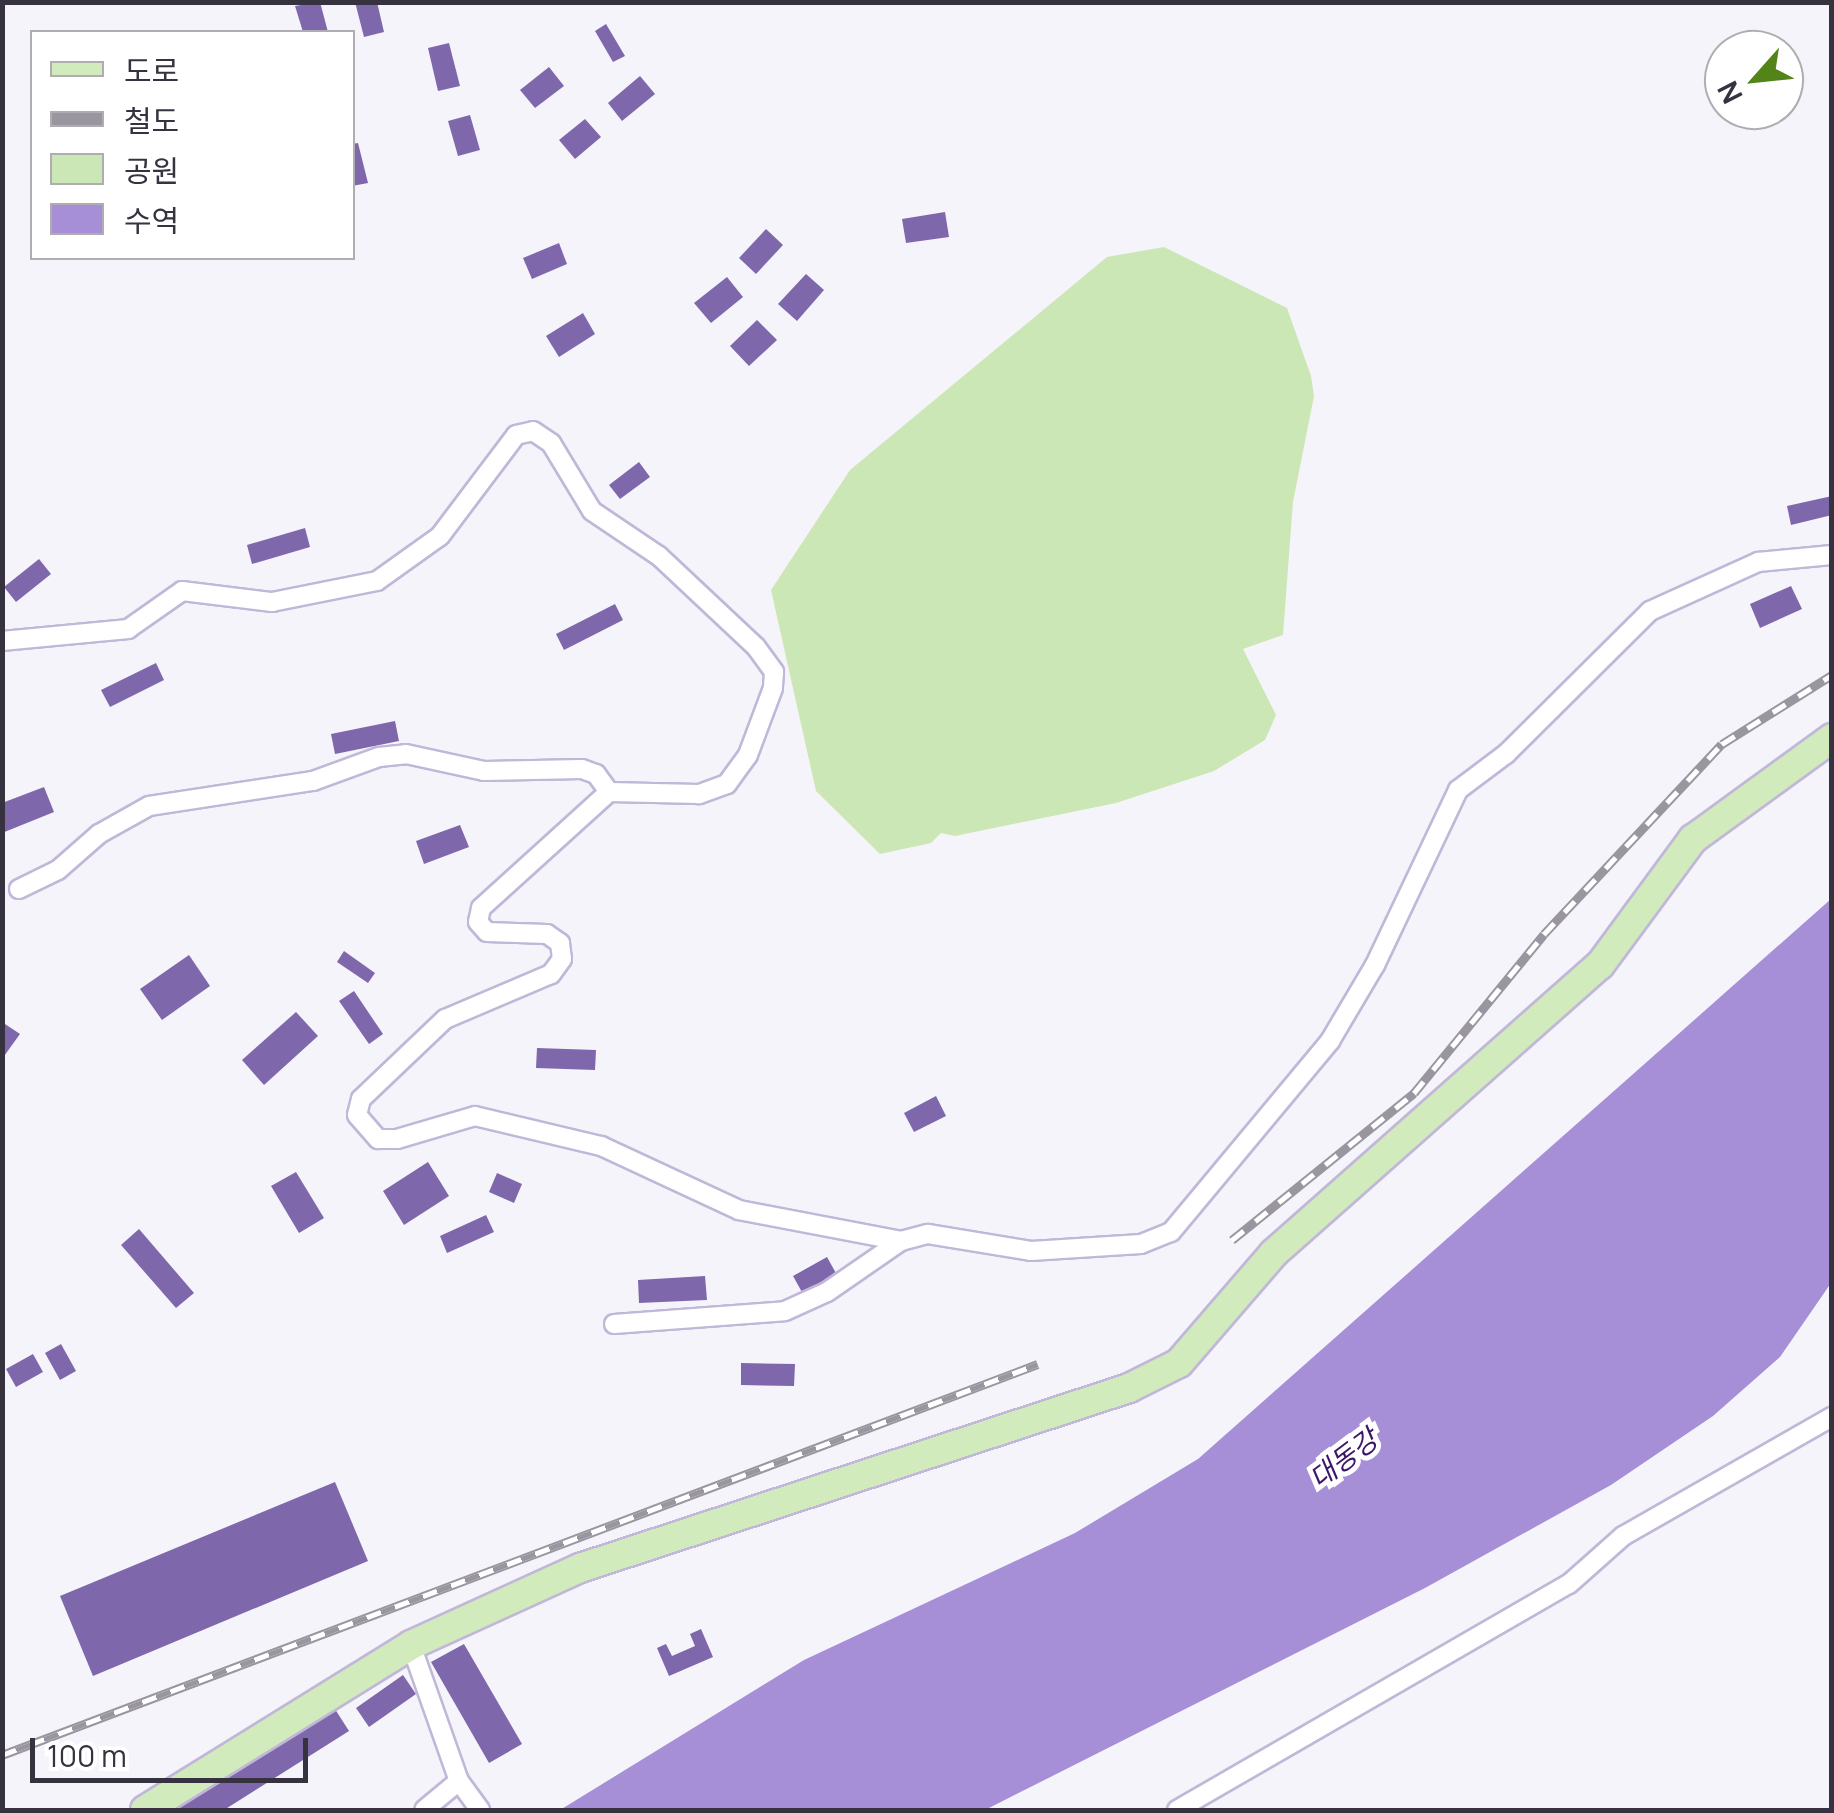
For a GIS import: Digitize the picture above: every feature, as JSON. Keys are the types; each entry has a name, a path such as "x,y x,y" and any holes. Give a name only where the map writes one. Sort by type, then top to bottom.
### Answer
{"main road":[{"path":"145,1810 411,1645 580,1568 1129,1388 1179,1363 1274,1252 1600,965 1693,839 1832,738"}],"street":[{"path":"2,642 128,629 182,591 272,602 377,581 440,536 516,435 533,431 551,443 592,511 659,556 774,672 748,754 726,784 699,794 609,792 481,908 478,922 487,932 547,934 560,944 562,959 540,980 446,1019 360,1099 357,1115 364,1128 378,1139 396,1140 474,1116 601,1146 739,1210 901,1241 960,1235 1031,1251 1141,1244 1170,1232 1330,1041 1375,965 1458,790 1506,754 1650,612 1758,562 1794,554 1832,555"},
{"path":"19,889 149,806 313,781 379,758 406,754 484,771 582,769 596,774 609,792"},
{"path":"614,1324 784,1311 827,1292 901,1241"},
{"path":"1177,1810 1569,1584 1623,1536 1832,1418"},
{"path":"411,1645 459,1782 480,1810"},
{"path":"424,1810 459,1782"}],"green space":[{"path":"1164,247 1287,308 1311,376 1314,396 1293,502 1283,635 1243,649 1276,715 1265,740 1214,771 1116,803 955,836 941,833 931,843 880,854 816,791 771,590 850,470 1107,257"}],"water":[{"name":"대동강","path":"1831,899 1831,1283 1780,1357 1713,1416 1611,1485 1425,1588 985,1810 560,1810 804,1660 1075,1533 1198,1459"}],"building":[{"path":"320,2 327,30 302,30 295,6"},
{"path":"355,2 377,2 384,32 364,37"},
{"path":"606,24 625,56 613,62 595,31"},
{"path":"449,43 460,86 438,91 428,48"},
{"path":"549,67 564,86 535,108 520,90"},
{"path":"640,76 655,94 622,121 608,103"},
{"path":"470,115 480,150 458,156 448,121"},
{"path":"585,119 601,137 575,159 559,140"},
{"path":"358,143 368,183 355,185"},
{"path":"945,212 949,237 906,243 902,219"},
{"path":"766,229 783,245 756,274 739,258"},
{"path":"559,243 567,264 532,279 523,258"},
{"path":"806,274 824,290 797,321 778,304"},
{"path":"727,277 743,297 711,323 694,303"},
{"path":"583,313 595,334 559,357 546,336"},
{"path":"757,320 777,340 749,366 730,346"},
{"path":"639,462 650,477 620,499 609,485"},
{"path":"1832,496 1832,515 1791,525 1787,506"},
{"path":"305,528 310,547 252,564 247,545"},
{"path":"39,559 51,574 16,602 4,587"},
{"path":"1791,586 1802,609 1760,628 1750,604"},
{"path":"615,604 623,620 564,650 556,634"},
{"path":"156,663 164,680 110,707 101,690"},
{"path":"395,721 399,741 335,754 331,734"},
{"path":"44,787 54,812 2,833 2,803"},
{"path":"460,825 469,847 424,864 416,841"},
{"path":"344,951 375,973 368,983 337,962"},
{"path":"189,955 210,986 162,1020 140,989"},
{"path":"354,991 383,1034 369,1044 339,1001"},
{"path":"296,1012 318,1036 264,1085 242,1060"},
{"path":"5,1024 20,1034 2,1059 2,1027"},
{"path":"537,1048 596,1050 595,1070 536,1068"},
{"path":"936,1096 946,1116 914,1132 904,1113"},
{"path":"428,1162 449,1196 404,1225 383,1191"},
{"path":"296,1172 324,1218 299,1233 271,1186"},
{"path":"497,1173 522,1184 514,1203 489,1192"},
{"path":"486,1215 494,1232 447,1253 440,1236"},
{"path":"139,1229 194,1293 176,1308 121,1245"},
{"path":"827,1257 837,1275 803,1294 793,1276"},
{"path":"705,1276 707,1300 639,1303 638,1280"},
{"path":"61,1344 76,1371 60,1380 45,1353"},
{"path":"33,1354 43,1372 16,1387 6,1369"},
{"path":"741,1363 795,1364 794,1386 741,1385"},
{"path":"335,1482 368,1561 93,1676 60,1596"},
{"path":"701,1629 713,1657 669,1676 657,1648 666,1644 672,1656 695,1646 690,1634"},
{"path":"464,1644 522,1744 489,1763 431,1662"},
{"path":"403,1675 416,1694 369,1727 356,1708"},
{"path":"333,1706 349,1731 224,1810 170,1810"}],"railway":[{"path":"1232,1240 1414,1093 1544,934 1722,744 1832,675"},
{"path":"2,1755 1038,1364"}]}
